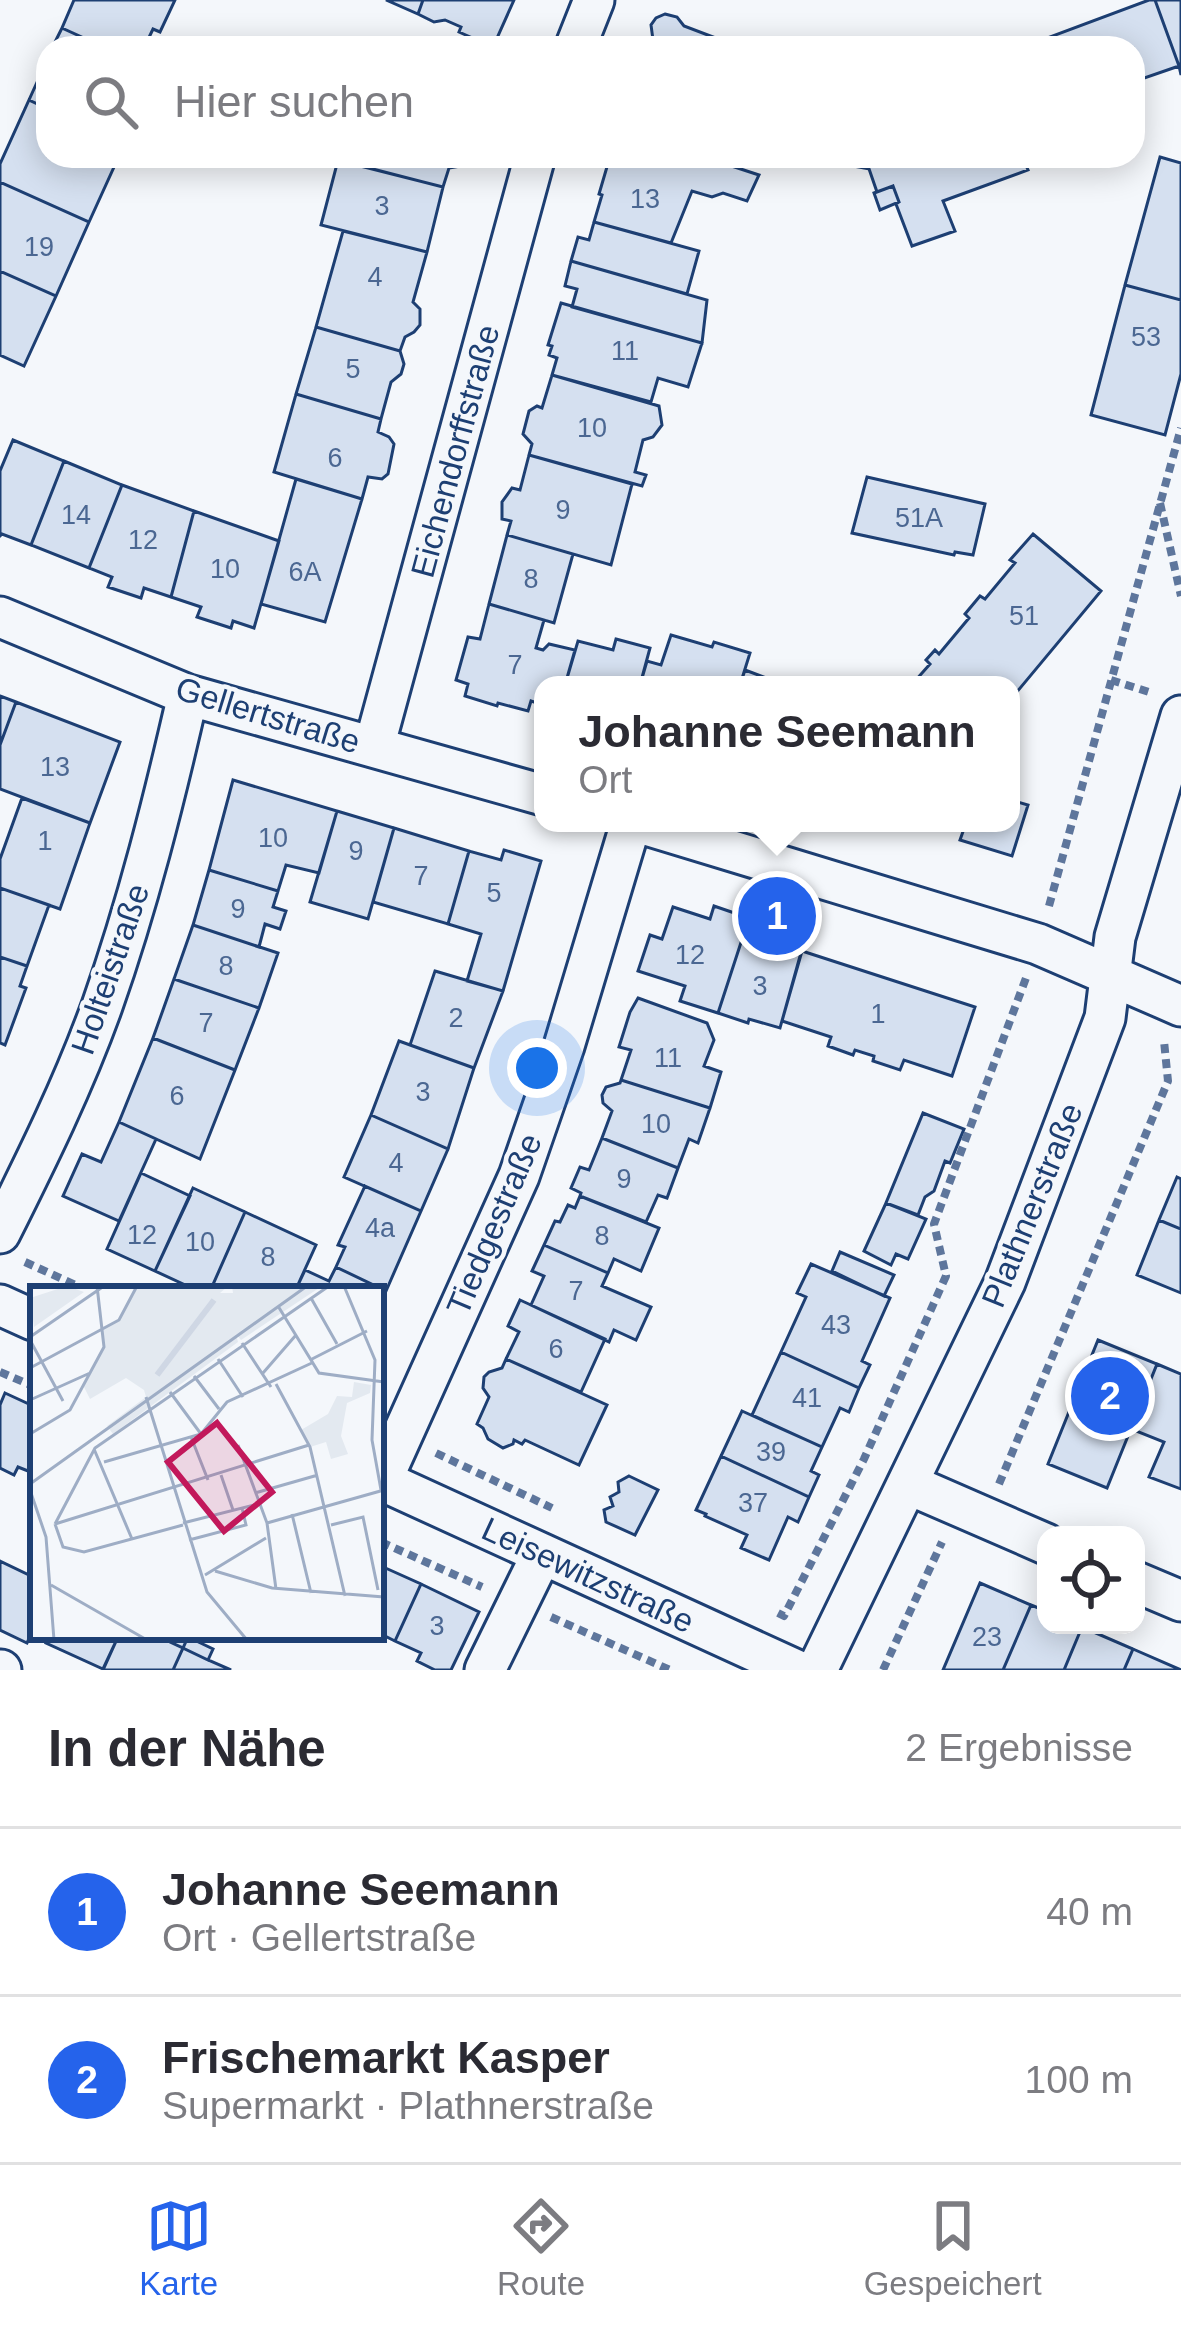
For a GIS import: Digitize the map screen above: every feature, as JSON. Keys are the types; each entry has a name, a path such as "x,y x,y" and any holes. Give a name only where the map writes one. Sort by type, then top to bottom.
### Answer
{"street":[{"path":"580,36 594,0"},
{"name":"Eichendorffstraße","path":"374,747 532,168"},
{"name":"Gellertstraße","path":"0,617 188,695 534,792"},
{"name":"Holteistraße","path":"10,1246 42,1150 102,1007 158,825 188,695"},
{"name":"Plathnerstraße","path":"817,1670 1005,1282 1105,1018 1114,938 1181,716"},
{"name":"Tiedgestraße","path":"384,1473 519,1176 632,832"},
{"path":"665,832 1038,944 1177,1004"},
{"path":"0,1305 30,1319"},
{"name":"Leisewitzstraße","path":"384,1481 796,1670"},
{"path":"908,1484 1037,1540"},
{"path":"485,1670 542,1555"},
{"path":"1145,1586 1181,1600"}],"path":[{"path":"784,1616 864,1459 946,1276 934,1223 1038,944 1181,428"},
{"path":"1160,501 1181,596"},
{"path":"883,1670 972,1513 1168,1081 1162,1033 1177,1004"},
{"path":"10,1246 79,1286"},
{"path":"0,1372 30,1385"}],"building":[{"path":"74,0 175,0 160,32 153,29 150,36 80,36 62,28"},
{"path":"386,0 423,0 418,14"},
{"path":"423,0 514,0 498,36 468,36 459,32 461,27 418,14"},
{"path":"1155,0 1179,66 1145,78 1145,36 1052,36"},
{"path":"1155,0 1181,0 1181,75 1179,66"},
{"path":"677,17 684,26 710,36 652,36 656,18"},
{"path":"29,100 36,103 36,168 114,168 89,222 0,182 0,164"},
{"path":"1160,157 1181,163 1181,300 1125,285"},
{"path":"336,168 369,168 443,187 427,252 321,225"},
{"path":"368,168 449,168 443,187"},
{"path":"607,168 738,168 759,175 747,201 692,191 671,243 594,222"},
{"path":"869,168 1028,170 943,201 955,231 912,246 893,186 877,192"},
{"path":"0,182 89,222 56,296 0,271"},
{"path":"893,186 899,202 880,210 874,193"},
{"path":"594,222 699,251 687,294 571,261 578,237 589,240"},
{"path":"343,231 427,252 413,302 420,309 420,325 405,337 400,351 316,327"},
{"path":"571,261 707,300 702,343 572,307 577,289 565,286"},
{"path":"0,271 56,296 24,366 0,355"},
{"path":"1125,285 1181,300 1181,374 1165,435 1091,415"},
{"path":"561,303 702,343 688,387 658,378 651,402 552,375 557,358 549,355 552,346 548,345"},
{"path":"316,327 400,351 404,364 391,382 381,419 296,394"},
{"path":"552,375 659,406 662,425 653,437 643,440 635,472 646,475 642,486 529,455 532,444 523,434 529,411 542,408"},
{"path":"296,394 381,419 378,432 394,444 388,474 382,479 368,477 362,499 274,472"},
{"path":"13,440 64,461 31,545 0,536 0,471"},
{"path":"529,455 632,484 611,565 507,535 511,521 502,519 502,502 512,488 520,490"},
{"path":"64,461 122,485 89,568 31,545"},
{"path":"867,477 985,504 973,555 852,533"},
{"path":"296,479 362,499 325,622 261,604"},
{"path":"122,485 194,511 171,597 144,588 141,598 108,587 112,577 89,568"},
{"path":"194,511 279,541 254,628 233,621 231,628 197,617 201,607 171,597"},
{"path":"1033,534 1101,591 1020,688 1020,676 919,676 930,664 926,660 935,650 939,654 969,618 965,614 980,596 985,599 1015,563 1010,560"},
{"path":"507,535 573,554 554,623 489,604"},
{"path":"489,604 544,620 536,648 543,650 549,644 575,650 568,676 534,676 534,702 528,711 465,696 468,684 456,680 468,637 480,639"},
{"path":"671,635 750,653 743,676 643,676 647,661 661,665"},
{"path":"616,639 650,648 642,676 568,676 578,641 613,650"},
{"path":"0,696 16,702 0,745"},
{"path":"16,702 120,742 90,823 0,789 0,745"},
{"path":"233,780 337,811 319,873 286,865 278,891 209,870"},
{"path":"22,798 90,823 60,909 0,888 0,859"},
{"path":"1020,803 1028,805 1020,830"},
{"path":"337,811 394,828 368,919 310,902"},
{"path":"394,828 469,851 448,924 373,902"},
{"path":"963,832 1020,832 1012,856 960,840"},
{"path":"504,850 541,861 503,991 467,981 481,934 448,924 469,851 501,860"},
{"path":"209,870 278,891 273,907 286,911 280,929 265,924 259,947 193,925"},
{"path":"0,888 49,905 27,966 0,957"},
{"path":"714,906 749,918 718,1013 680,1001 685,986 638,971 650,935 662,939 673,907 710,919"},
{"path":"749,918 778,928 774,940 802,949 780,1028 718,1013"},
{"path":"193,925 278,953 259,1008 174,979"},
{"path":"802,951 975,1007 952,1076 904,1060 900,1070 873,1061 874,1056 855,1050 853,1055 828,1046 831,1037 782,1021"},
{"path":"0,957 27,966 20,986 26,988 5,1045 0,1043"},
{"path":"435,971 503,991 474,1068 410,1045"},
{"path":"174,979 259,1008 235,1070 153,1038"},
{"path":"638,998 707,1023 714,1040 704,1066 721,1072 710,1108 621,1080 631,1050 619,1047"},
{"path":"153,1038 235,1070 200,1159 119,1122"},
{"path":"399,1041 474,1068 448,1149 371,1115"},
{"path":"621,1080 710,1108 698,1143 689,1139 678,1168 602,1138 612,1111 602,1095 606,1087"},
{"path":"923,1113 964,1129 950,1163 945,1161 918,1215 886,1203"},
{"path":"371,1115 448,1149 421,1211 344,1177"},
{"path":"119,1122 156,1139 119,1221 63,1196 82,1154 101,1162"},
{"path":"602,1138 678,1168 667,1198 658,1195 646,1222 571,1188 580,1167 589,1170"},
{"path":"141,1173 190,1196 155,1271 107,1249"},
{"path":"1177,1177 1181,1179 1181,1229 1159,1220"},
{"path":"365,1186 421,1211 386,1291 384,1286 336,1267 345,1247 338,1245"},
{"path":"193,1188 245,1212 212,1286 188,1286 155,1271"},
{"path":"580,1196 659,1228 641,1271 614,1259 608,1273 544,1245 555,1221 560,1222 568,1205 575,1208"},
{"path":"886,1203 926,1219 908,1259 896,1254 891,1265 864,1251"},
{"path":"245,1212 316,1245 297,1286 212,1286"},
{"path":"1159,1220 1181,1229 1181,1293 1137,1275"},
{"path":"544,1245 608,1273 602,1286 651,1307 636,1340 614,1330 609,1342 531,1305 544,1276 532,1271"},
{"path":"840,1252 894,1275 884,1296 832,1271"},
{"path":"811,1264 890,1298 862,1361 870,1365 859,1388 781,1352 806,1297 797,1293"},
{"path":"336,1267 376,1286 297,1286 305,1270 329,1281"},
{"path":"520,1300 605,1339 581,1392 506,1359 519,1332 508,1326"},
{"path":"1098,1340 1157,1364 1107,1488 1048,1464"},
{"path":"781,1352 859,1388 849,1412 840,1408 822,1447 752,1415"},
{"path":"506,1359 607,1405 579,1465 525,1440 522,1444 514,1440 503,1448 477,1424 489,1397 483,1388 484,1377 502,1368"},
{"path":"1157,1364 1181,1374 1181,1489 1149,1477 1164,1442 1131,1429"},
{"path":"5,1393 30,1405 30,1472 18,1467 14,1475 0,1468 0,1405"},
{"path":"742,1411 822,1447 811,1471 819,1475 809,1497 721,1456"},
{"path":"721,1456 809,1497 798,1522 788,1517 769,1560 741,1548 747,1535 696,1510"},
{"path":"629,1476 658,1490 635,1535 606,1522 604,1510 613,1506 610,1497 619,1492 618,1482"},
{"path":"0,1561 30,1576 30,1636 27,1643 0,1630"},
{"path":"384,1567 421,1584 395,1641 384,1636"},
{"path":"980,1583 1031,1605 1003,1670 943,1670"},
{"path":"421,1584 479,1612 451,1670 435,1670 417,1661 421,1653 395,1641"},
{"path":"1031,1605 1037,1607 1037,1634 1079,1634 1064,1670 1003,1670"},
{"path":"1079,1634 1098,1634 1133,1649 1124,1670 1064,1670"},
{"path":"48,1640 117,1640 103,1669"},
{"path":"117,1640 166,1640 183,1648 173,1670 103,1670"},
{"path":"187,1640 194,1640 213,1649 208,1660 183,1648"},
{"path":"183,1648 208,1660 231,1670 173,1670"},
{"path":"1133,1649 1181,1670 1124,1670"}],"place":[{"name":"Johanne Seemann","path":"777,916"},
{"name":"Frischemarkt Kasper","path":"1110,1396"}]}
